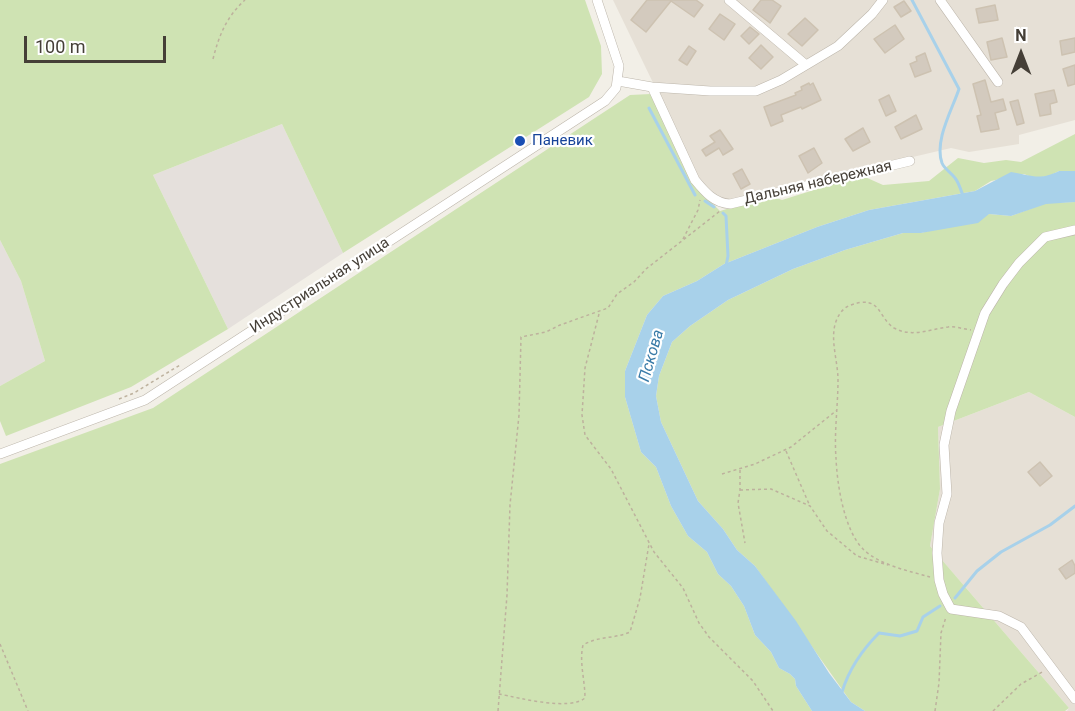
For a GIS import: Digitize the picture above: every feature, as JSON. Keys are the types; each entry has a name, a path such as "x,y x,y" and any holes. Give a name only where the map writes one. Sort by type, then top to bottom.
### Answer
{"street":[{"path":"597,0 618,61 618,81 652,87 710,91 756,91 782,80 838,46 872,14 883,0"},
{"path":"729,0 806,64"},
{"path":"940,0 998,82"},
{"name":"Индустриальная улица","path":"0,454 145,400 605,101 618,81"},
{"name":"Дальняя набережная","path":"652,87 695,180 715,200 730,204 909,161"},
{"path":"1075,230 1046,237 1019,263 985,313 945,434 947,494 939,523 937,553 939,580 951,609 999,616 1021,627 1075,699"}],"path":[{"path":"213,58 223,27 232,12 245,0"},
{"path":"683,240 698,210 702,188"},
{"path":"498,711 507,595 509,524 519,415 522,337 546,332 608,308 617,294 634,282 646,269 730,204"},
{"path":"891,566 863,550 850,529 841,495 836,458 838,377 833,331 840,313 850,305 866,303 880,310 886,322 896,329 918,334 950,327 980,331"},
{"path":"599,313 585,368 582,415 585,435 611,469 654,552 683,588 699,623 709,637 753,681 773,711"},
{"path":"110,402 134,393 187,361"},
{"path":"722,474 786,450 837,410"},
{"path":"786,450 810,506 827,531 857,556 939,580"},
{"path":"740,469 738,503 745,543"},
{"path":"740,490 771,489 810,506"},
{"path":"499,694 540,703 570,704 579,703 585,698 581,668 583,645 599,638 630,632 640,597 649,543"},
{"path":"935,711 939,683 941,633 944,620 951,609"},
{"path":"0,644 28,711"},
{"path":"993,711 1022,684 1051,667"}],"shaded area":[{"path":"613,0 1075,0 1075,120 1019,135 1019,144 969,152 951,148 730,200 718,196 702,184"},
{"path":"282,124 343,253 228,329 153,175"},
{"path":"0,240 21,281 45,361 0,386"},
{"path":"1029,392 1075,417 1075,711 1067,711 1069,708 930,546 940,489 938,427"}],"green space":[{"path":"0,0 585,0 601,46 602,74 589,97 343,253 282,124 153,175 228,329 131,387 6,436 0,421 0,386 45,361 21,281 0,240"},
{"path":"651,94 698,189 720,211 771,196 782,200 846,180 865,177 883,185 929,181 958,158 984,163 1006,160 1021,162 1075,134 1075,171 1059,171 1049,176 1034,178 1024,174 991,181 975,191 869,210 817,227 724,264 697,281 663,296 647,315 625,371 625,397 641,452 656,467 671,506 688,536 707,552 718,574 731,586 744,606 755,635 771,652 779,668 795,679 796,686 812,711 0,711 0,464 153,408 630,95"},
{"path":"1075,202 1075,417 1029,392 938,427 940,489 930,546 1069,708 1065,711 865,711 851,702 755,566 737,550 723,529 698,501 661,422 656,396 659,376 672,342 690,326 728,300 793,269 845,250 903,233 921,233 989,214 1011,216 1046,203"}],"water":[{"name":"Пскова","path":"1059,171 1075,171 1075,202 1046,204 1011,216 989,214 978,223 921,233 903,233 845,250 793,269 728,300 690,326 672,342 659,376 656,396 661,422 698,501 723,529 737,550 755,566 851,702 865,711 812,711 796,686 795,679 779,668 771,652 755,635 744,606 731,586 718,574 707,552 688,536 671,506 656,467 641,452 625,397 625,371 647,315 663,296 697,281 724,264 817,227 869,210 975,191 1011,172 1040,177"}],"building":[{"path":"647,0 696,0 703,5 694,17 671,1 646,32 631,20"},
{"path":"761,0 772,0 781,6 770,23 753,10"},
{"path":"904,1 911,11 901,17 894,7"},
{"path":"995,5 998,20 979,23 976,9"},
{"path":"720,14 735,24 724,40 709,29"},
{"path":"805,18 818,30 802,46 788,34"},
{"path":"895,25 904,39 885,53 874,39"},
{"path":"750,27 759,34 749,44 741,36"},
{"path":"1002,38 1007,57 991,60 987,42"},
{"path":"1075,38 1075,52 1062,55 1060,41"},
{"path":"761,45 773,57 761,69 749,58"},
{"path":"689,46 696,51 687,65 679,60"},
{"path":"925,53 931,71 915,77 910,64 917,61 916,57"},
{"path":"1075,65 1075,84 1068,86 1063,69"},
{"path":"985,80 991,102 1003,99 1006,110 995,113 999,129 981,132 977,116 981,115 973,84"},
{"path":"809,83 810,85 813,83 821,100 781,115 783,121 771,126 764,107 796,95 795,93 802,90 801,87"},
{"path":"1054,90 1057,102 1050,104 1051,114 1040,116 1035,94"},
{"path":"889,95 896,111 886,116 879,100"},
{"path":"1018,100 1024,123 1017,125 1010,102"},
{"path":"916,115 922,129 901,139 895,127"},
{"path":"863,128 870,142 853,151 845,139"},
{"path":"720,130 733,149 723,155 719,148 706,156 702,150 715,142 710,136"},
{"path":"814,148 822,163 808,173 799,156"},
{"path":"742,169 750,184 741,189 733,174"},
{"path":"1040,462 1052,476 1040,486 1028,472"},
{"path":"1072,560 1075,573 1066,579 1059,569"}],"waterway":[{"path":"912,0 959,89 942,135 940,154 943,165 956,180 963,196"},
{"path":"649,108 695,195"},
{"path":"705,201 714,207"},
{"path":"723,213 726,216 728,256 726,266"},
{"path":"955,598 977,571 1001,552 1050,525 1075,506"},
{"path":"842,692 857,660 879,633 900,636 917,631 923,617 940,606"}],"place":[{"name":"Паневик","path":"520,141"}]}
